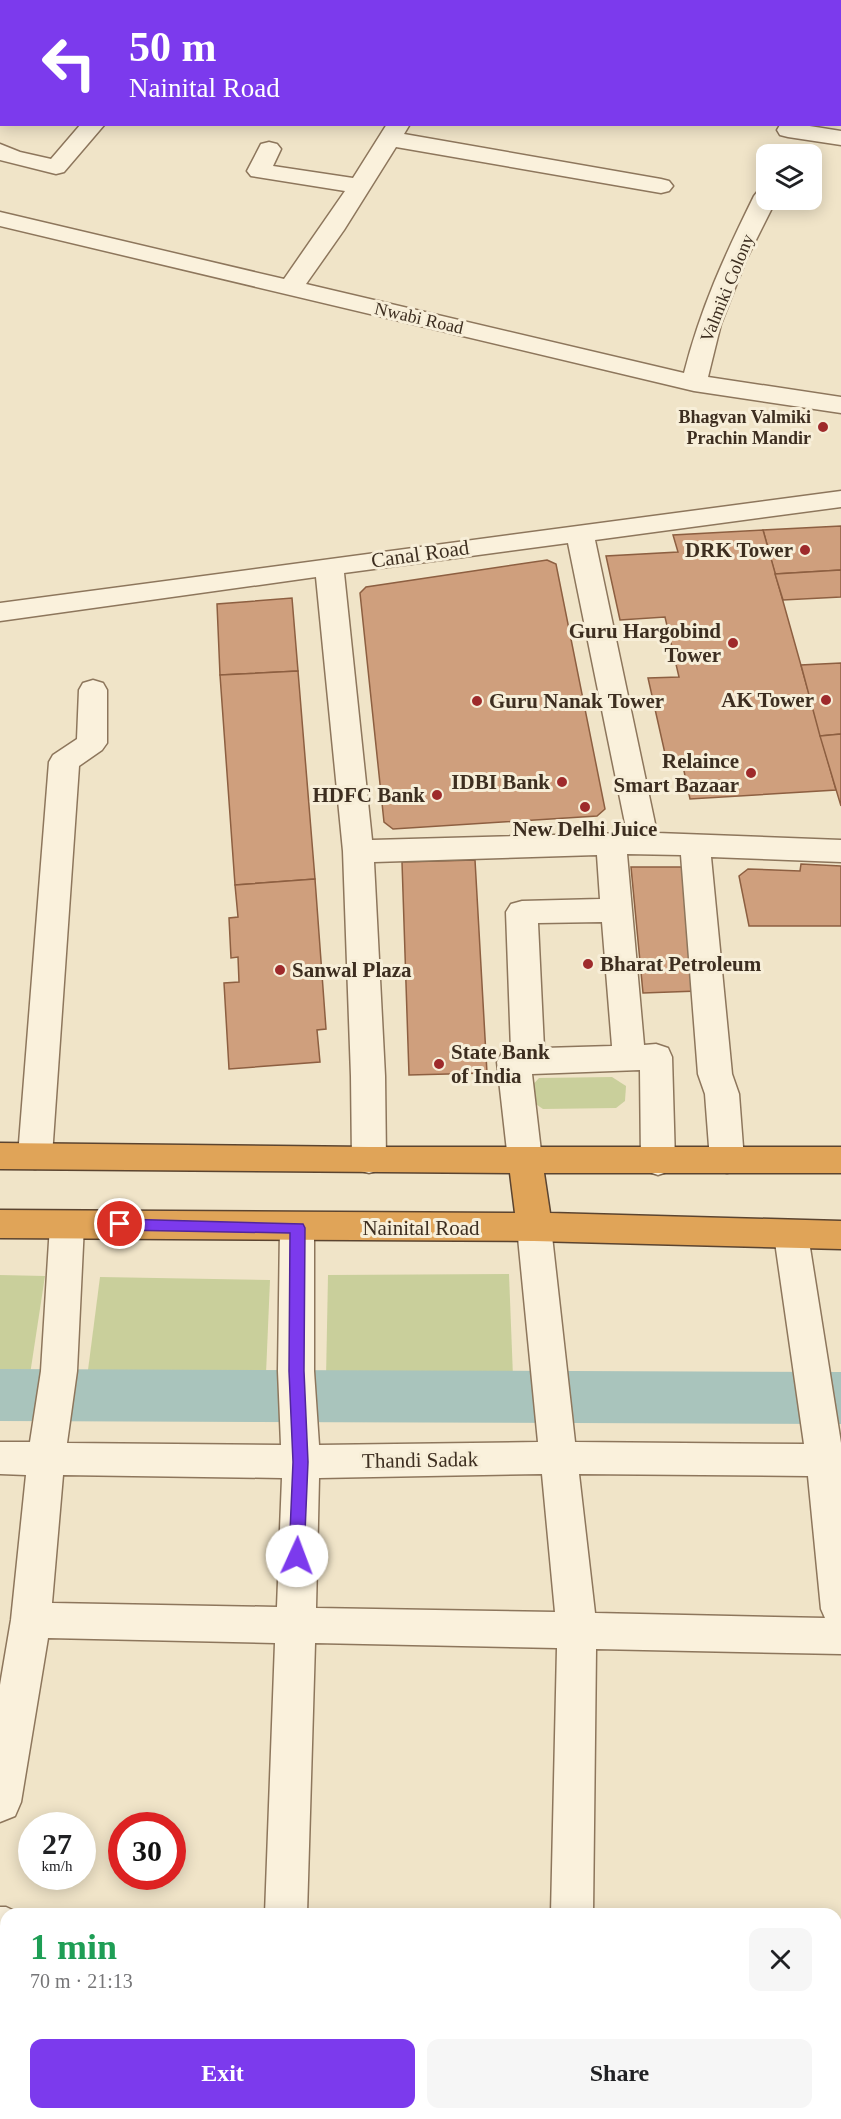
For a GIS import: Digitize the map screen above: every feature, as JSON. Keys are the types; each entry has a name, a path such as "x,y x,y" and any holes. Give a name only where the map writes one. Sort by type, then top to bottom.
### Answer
{"highway":[{"path":"0,1156 369,1160 841,1161"},
{"path":"525,1160 534,1227"},
{"name":"Nainital Road","path":"0,1224 297,1228 534,1227 791,1235 841,1234"}],"street":[{"path":"0,151 12,157 56,167 92,126"},
{"path":"788,130 841,138"},
{"path":"291,287 332,230 358,186 395,132 660,186"},
{"path":"269,149 259,171 358,186"},
{"name":"Valmiki Colony","path":"694,383 709,324 734,260 759,210"},
{"name":"Nwabi Road","path":"0,219 694,383 841,405"},
{"name":"Canal Road","path":"0,612 841,499"},
{"path":"580,533 644,843"},
{"path":"329,566 358,851 368,1076 369,1160"},
{"path":"34,1156 64,762 92,743 93,690"},
{"path":"358,851 611,843 841,851"},
{"path":"611,843 628,1058"},
{"path":"702,845 732,1077 722,1094 727,1160"},
{"path":"528,1062 522,912 615,910"},
{"path":"525,1160 514,1062 656,1057 658,1161"},
{"path":"0,1802 30,1620 46,1458 59,1371 67,1224"},
{"path":"534,1227 577,1631 572,1908"},
{"path":"286,1908 301,1462 297,1371 297,1228"},
{"path":"791,1235 819,1417 833,1460 841,1609"},
{"name":"Thandi Sadak","path":"0,1458 301,1462 560,1458 833,1460"},
{"path":"30,1620 841,1636"}],"green space":[{"path":"612,1077 626,1086 625,1101 616,1108 543,1109 527,1098 529,1089 539,1078"},
{"path":"509,1274 513,1377 326,1378 328,1275"},
{"path":"0,1275 45,1276 29,1381 0,1381"},
{"path":"100,1277 270,1280 266,1374 88,1370"}],"building":[{"name":"DRK Tower","path":"841,526 841,570 775,574 763,530"},
{"name":"Guru Hargobind Tower","path":"763,530 836,790 690,799 681,757 666,758 648,678 679,677 665,617 620,620 606,556 678,552 673,535"},
{"name":"Guru Nanak Tower","path":"547,560 556,564 605,809 597,816 393,829 384,822 360,593 366,587"},
{"path":"841,570 841,597 783,600 775,574"},
{"path":"292,598 298,671 220,675 217,604"},
{"name":"AK Tower","path":"841,663 841,734 820,736 801,665"},
{"path":"298,671 315,879 235,885 220,675"},
{"path":"841,734 841,806 820,736"},
{"path":"475,860 487,1073 409,1075 402,862"},
{"path":"801,864 841,866 841,926 749,926 739,876 748,869 800,871"},
{"path":"631,867 684,867 698,991 643,993"},
{"name":"Sanwal Plaza","path":"315,879 326,1029 317,1030 320,1062 229,1069 224,983 239,982 238,957 231,958 229,918 238,917 235,885"}],"waterway":[{"path":"0,1395 841,1398"}],"place":[{"name":"Bhagvan Valmiki Prachin Mandir","path":"823,427"},
{"name":"DRK Tower","path":"805,550"},
{"name":"Guru Hargobind Tower","path":"733,643"},
{"name":"AK Tower","path":"826,700"},
{"name":"Guru Nanak Tower","path":"477,701"},
{"name":"Relaince Smart Bazaar","path":"751,773"},
{"name":"IDBI Bank","path":"562,782"},
{"name":"HDFC Bank","path":"437,795"},
{"name":"New Delhi Juice","path":"585,807"},
{"name":"Bharat Petroleum","path":"588,964"},
{"name":"Sanwal Plaza","path":"280,970"},
{"name":"State Bank of India","path":"439,1064"}],"route":[{"path":"120,1224 297,1228 297,1371 301,1462 297,1556"}]}
